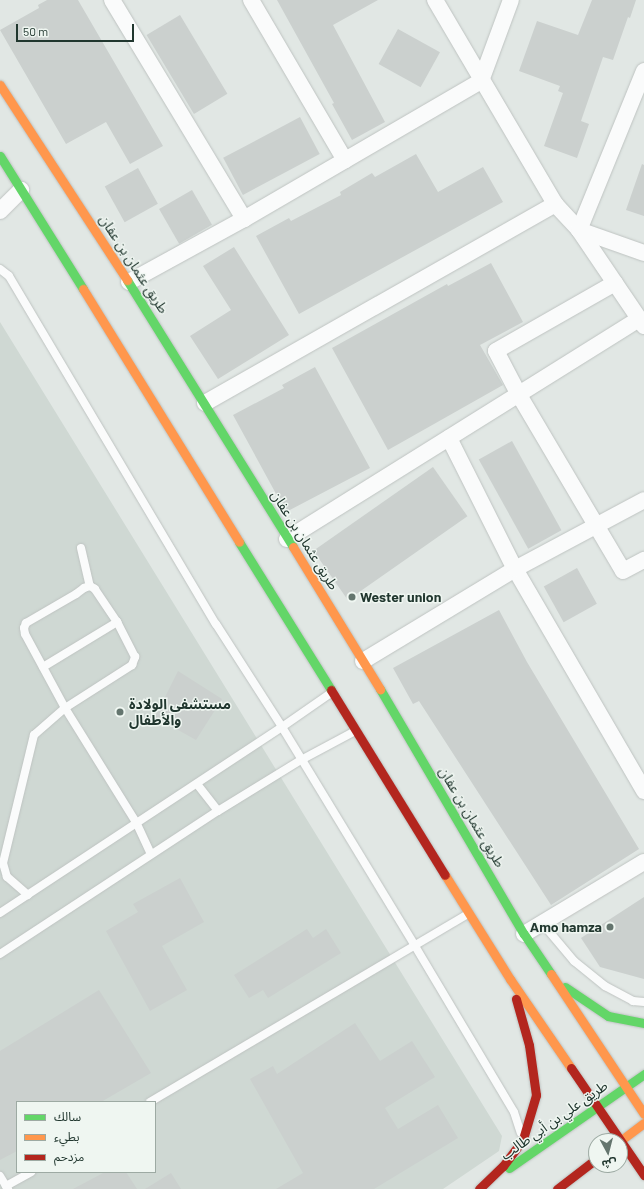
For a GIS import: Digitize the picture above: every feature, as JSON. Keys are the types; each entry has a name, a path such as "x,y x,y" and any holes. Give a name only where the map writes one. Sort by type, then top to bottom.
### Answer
{"main road":[{"name":"طريق عثمان بن عفان","path":"0,85 129,282 205,403 363,661 524,934 644,1114"},
{"path":"0,156 469,914 510,979 615,1133"},
{"path":"552,976 582,1000 608,1016 644,1022"},
{"path":"479,1189 503,1166 523,1139 536,1095 529,1045 510,979"},
{"name":"طريق علي بن أبي طالب","path":"479,1189 644,1074"},
{"path":"628,1135 644,1123"},
{"path":"628,1152 644,1175"},
{"path":"557,1189 588,1165"}],"street":[{"path":"112,0 244,219"},
{"path":"251,0 345,160"},
{"path":"287,539 518,394 642,323 579,230 555,204 481,81 435,0"},
{"path":"129,282 244,219 481,81 511,0"},
{"path":"579,230 644,71"},
{"path":"0,211 21,190"},
{"path":"205,403 555,204"},
{"path":"579,230 644,253"},
{"path":"615,283 496,350 518,394 623,571 644,560"},
{"path":"449,438 515,569 644,791"},
{"path":"363,661 515,569 644,500"},
{"path":"524,934 644,862"}],"lane":[{"path":"0,269 9,276 216,624 282,728 415,946 514,1112 523,1139"},
{"path":"28,895 7,877 3,862 34,734 65,708 132,665 135,657 117,622 95,589 90,586 81,548"},
{"path":"90,586 84,588 26,623 24,628 25,634 65,708 136,822 151,854"},
{"path":"43,667 117,622"},
{"path":"0,913 136,822 282,728 332,692"},
{"path":"0,954 218,811 301,760 356,730"},
{"path":"197,784 218,811"},
{"path":"152,1101 469,914"},
{"path":"542,923 574,961 605,986 633,1000 644,1002"},
{"path":"0,1176 7,1188 30,1173"}],"shaded area":[{"name":"مستشفى الولادة والأطفال","path":"0,322 502,1136 499,1151 443,1189 0,1189"}],"building":[{"path":"47,0 78,0 163,146 130,164 106,122 66,144 0,30 39,8 38,5"},
{"path":"277,0 378,0 333,25 385,122 352,140 332,104 334,103"},
{"path":"592,0 636,0 630,18 628,17 613,60 603,57 581,121 589,124 577,158 544,146 563,93 558,91 560,86 519,71 537,21 578,35"},
{"path":"180,15 227,94 194,114 147,35"},
{"path":"398,29 440,52 421,87 379,64"},
{"path":"300,117 320,154 243,195 223,158"},
{"path":"416,154 438,192 483,167 503,202 299,314 256,236 289,218 291,221 341,195 340,192 372,173 375,177"},
{"path":"642,164 644,165 644,216 626,210"},
{"path":"138,168 158,204 125,222 105,186"},
{"path":"192,190 212,225 179,244 159,209"},
{"path":"234,247 289,335 218,379 190,336 231,310 203,266"},
{"path":"491,263 523,322 480,345 503,385 388,450 332,348 447,284 448,286"},
{"path":"315,367 370,468 286,512 233,415 284,388 282,385"},
{"path":"512,441 561,530 528,549 479,459"},
{"path":"433,467 467,516 348,600 313,551"},
{"path":"577,568 597,604 564,622 544,586"},
{"path":"499,610 527,662 639,849 551,905 419,701 413,704 393,668"},
{"path":"178,671 222,699 196,740 155,717"},
{"path":"180,878 204,922 162,946 187,990 150,1011 106,931 138,912 133,904"},
{"path":"644,897 644,979 600,967 581,938"},
{"path":"307,929 313,938 326,929 341,953 268,998 263,990 249,998 234,975"},
{"path":"99,990 151,1073 103,1101 16,1101 16,1152 0,1160 0,1051"},
{"path":"355,1023 380,1061 412,1041 435,1077 385,1108 398,1129 438,1105 458,1138 374,1189 276,1189 303,1173 250,1079 273,1066 277,1074"},
{"path":"103,1173 127,1173 137,1189 73,1189"},
{"path":"171,1173 181,1189 145,1189"}],"traffic: fast":[{"path":"0,156 83,289"},
{"path":"127,280 293,547"},
{"path":"239,542 331,690"},
{"path":"380,689 524,934 551,974"},
{"path":"565,987 608,1016 644,1023"},
{"path":"509,1168 644,1074"}],"traffic: slow":[{"path":"0,85 127,280"},
{"path":"83,289 239,542"},
{"path":"293,547 380,689"},
{"path":"445,875 510,979 571,1068"},
{"path":"551,974 644,1114"},
{"path":"628,1135 644,1123"}],"traffic: jam":[{"path":"331,690 445,875"},
{"path":"479,1189 503,1166 523,1139 536,1095 529,1045 516,999"},
{"path":"571,1068 644,1175"},
{"path":"557,1189 588,1165"}],"place":[{"name":"Wester union","path":"352,597"},
{"name":"مستشفى الولادة والأطفال","path":"120,712"},
{"name":"Amo hamza","path":"610,927"}]}
